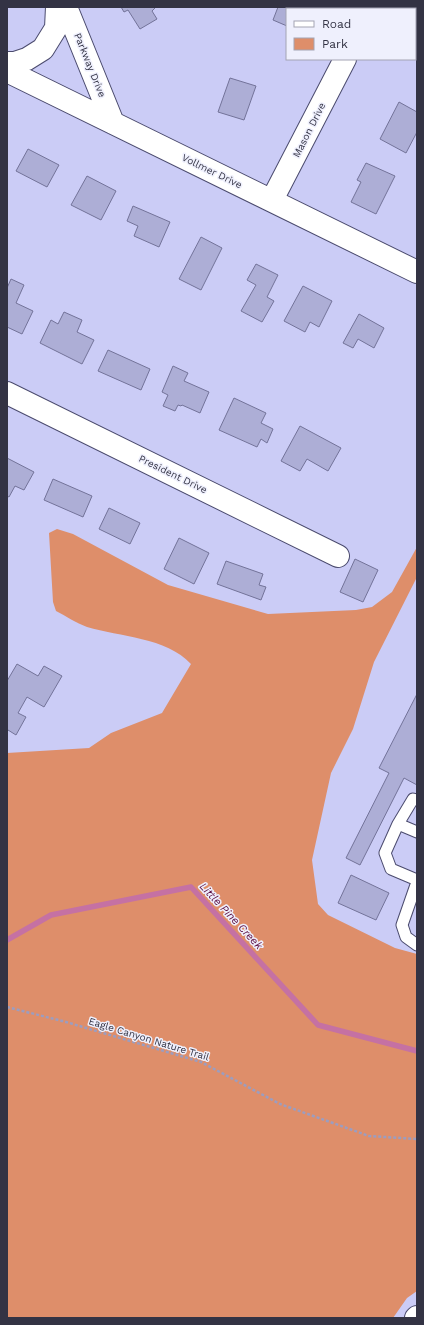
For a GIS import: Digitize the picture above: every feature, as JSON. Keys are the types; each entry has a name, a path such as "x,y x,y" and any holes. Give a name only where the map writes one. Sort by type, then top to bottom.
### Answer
{"street":[{"path":"7,64 27,59 43,49 56,28 57,7"},
{"name":"Parkway Drive","path":"66,7 113,123"},
{"name":"Mason Drive","path":"272,200 344,60"},
{"name":"Vollmer Drive","path":"7,71 417,272"},
{"name":"President Drive","path":"7,393 338,556"}],"lane":[{"path":"417,800 413,799 398,824 385,854 390,869 417,881 402,925 406,938 417,945"},
{"path":"398,824 417,832"}],"path":[{"name":"Eagle Canyon Nature Trail","path":"7,1007 66,1022 201,1062 280,1104 369,1136 417,1139"}],"green space":[{"path":"57,529 73,534 168,585 268,614 356,610 372,607 392,592 417,547 417,577 374,662 353,729 331,773 312,860 318,904 328,915 395,948 417,954 417,1291 407,1298 393,1318 7,1318 7,753 89,748 111,733 162,713 191,664 181,655 169,648 142,639 87,627 56,611 53,602 49,533"}],"building":[{"path":"121,7 154,7 155,8 152,11 157,19 140,29 128,10 124,12"},
{"path":"278,7 298,7 286,8 286,26 273,20"},
{"path":"230,78 256,86 244,120 218,112"},
{"path":"399,102 417,112 417,132 406,153 380,139"},
{"path":"28,149 59,165 47,187 16,171"},
{"path":"366,163 395,176 376,214 351,202 361,182 357,180"},
{"path":"87,176 116,191 101,220 71,205"},
{"path":"133,206 170,222 159,247 134,236 138,226 127,221"},
{"path":"201,237 222,248 201,290 179,279"},
{"path":"256,264 278,275 267,297 274,301 262,322 241,311 256,285 247,280"},
{"path":"11,279 24,285 16,303 33,311 22,334 7,327 7,288"},
{"path":"303,286 332,301 319,327 310,322 305,332 284,321"},
{"path":"64,312 82,320 77,332 94,340 82,364 40,343 51,320 58,324"},
{"path":"359,314 384,328 374,348 358,339 353,348 343,343"},
{"path":"108,350 150,369 141,390 98,371"},
{"path":"173,366 188,373 184,381 209,392 200,413 182,405 178,405 175,411 163,406 168,395 162,392"},
{"path":"234,398 266,413 261,423 273,429 267,443 261,439 257,447 219,430"},
{"path":"300,426 341,448 328,471 307,459 300,471 281,461"},
{"path":"7,458 34,472 24,490 15,486 9,497 7,496"},
{"path":"53,479 92,496 83,517 44,500"},
{"path":"109,508 140,523 130,544 99,529"},
{"path":"179,538 209,553 194,584 164,569"},
{"path":"355,559 378,570 363,602 340,592"},
{"path":"226,561 263,574 259,585 266,587 261,600 217,584"},
{"path":"17,664 38,676 44,666 62,676 44,707 27,697 18,713 26,717 16,735 8,730 7,732 7,681"},
{"path":"417,694 417,785 404,778 360,865 346,858 389,773 379,768"},
{"path":"351,875 389,893 376,920 338,903"}],"waterway":[{"name":"Little Pine Creek","path":"7,940 51,915 191,887 318,1025 417,1051"}]}
